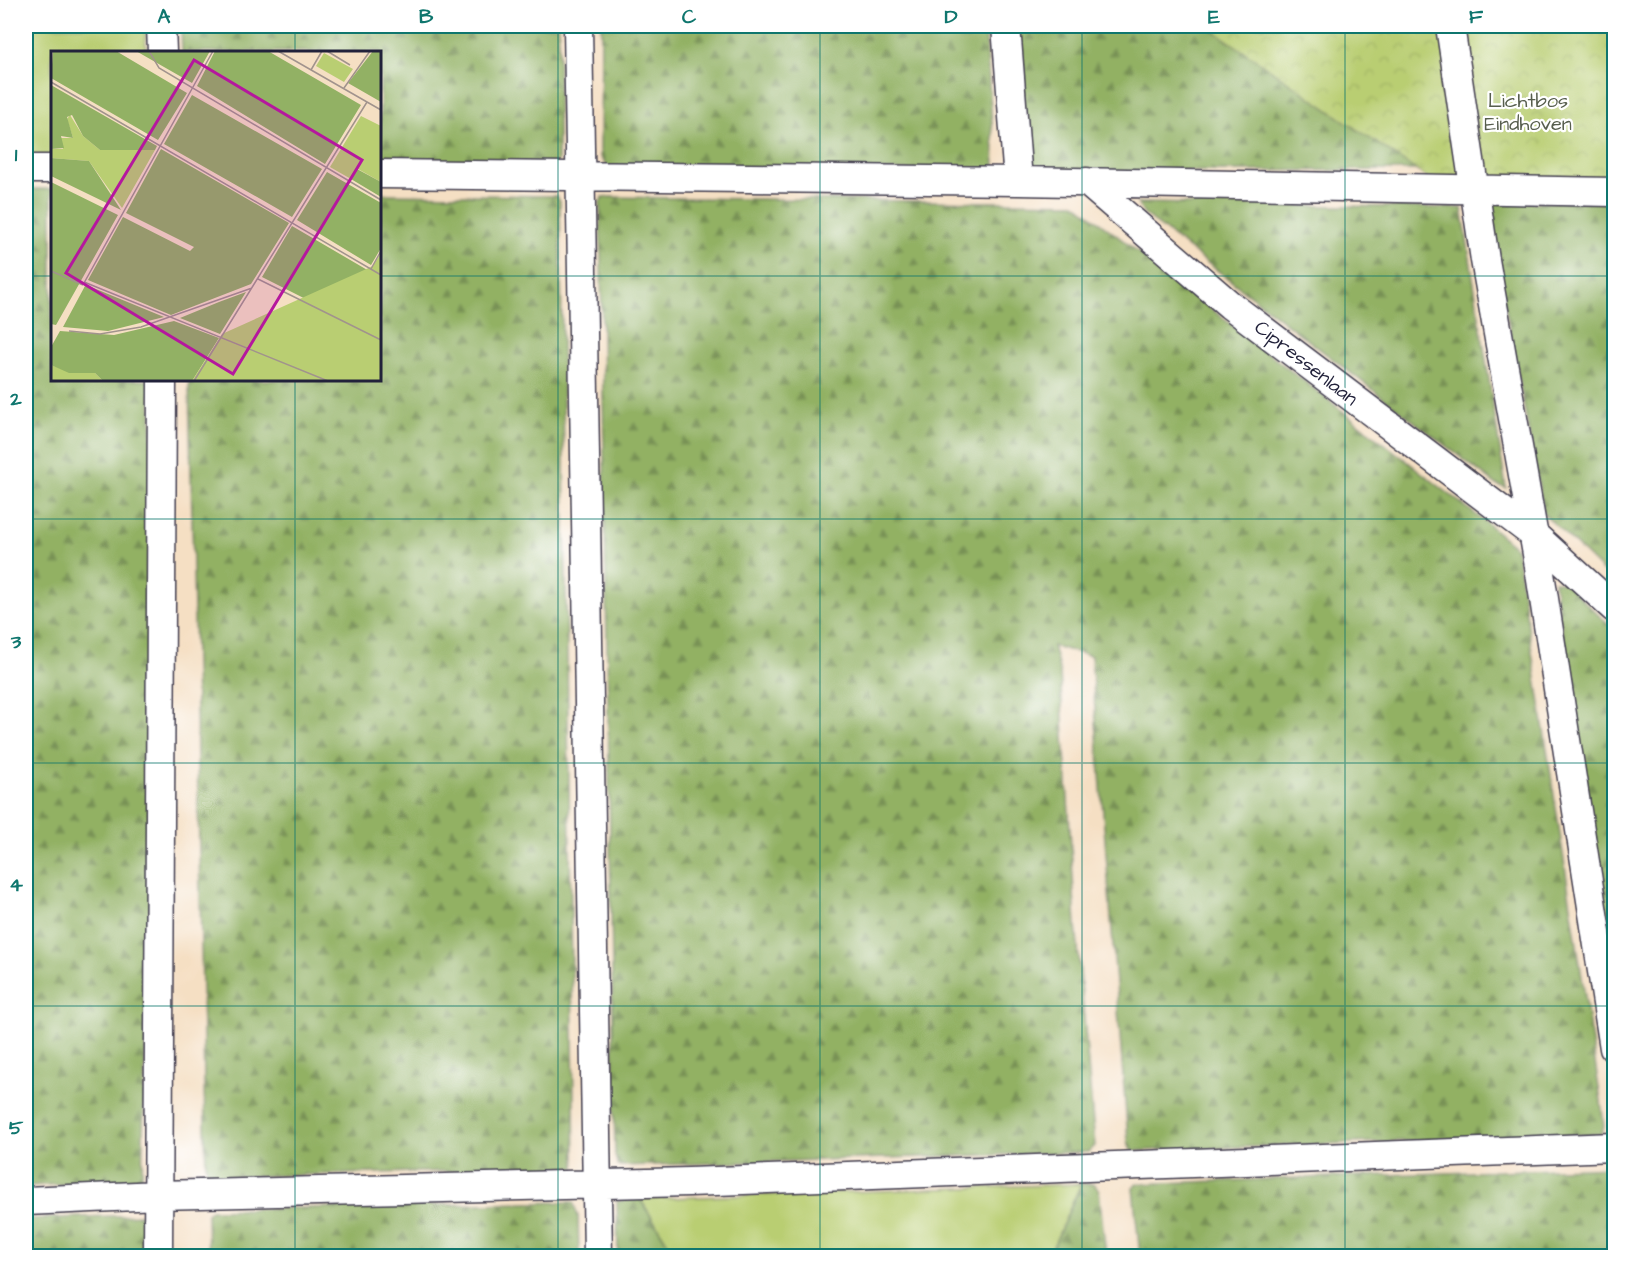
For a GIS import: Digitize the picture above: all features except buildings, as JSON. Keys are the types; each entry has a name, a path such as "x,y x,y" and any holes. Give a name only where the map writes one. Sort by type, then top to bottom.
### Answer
{"street":[{"path":"161,26 162,51"},
{"path":"578,26 598,1257"},
{"path":"1006,26 1018,181"},
{"path":"1450,26 1614,1048"},
{"path":"26,169 51,169"},
{"path":"381,174 1087,182 1614,192"},
{"name":"Cipressenlaan","path":"1087,182 1230,305 1533,534 1614,608"},
{"path":"158,1257 162,381"},
{"path":"26,1201 158,1195 596,1184 1614,1147"}],"green space":[{"path":"26,26 145,26 146,51 51,51 51,158 26,157"},
{"path":"181,26 559,26 558,161 552,166 381,163 381,51 182,51"},
{"path":"601,26 985,26 995,165 987,171 608,168 600,157"},
{"path":"1018,26 1442,26 1416,170 1034,172 1028,160"},
{"name":"Lichtbos Eindhoven","path":"1207,26 1614,26 1614,201 1455,197"},
{"path":"26,189 51,189 51,381 151,381 155,687 142,1178 132,1181 26,1186"},
{"path":"381,194 557,196 560,202 575,1168 219,1177 206,1174 189,381 381,381"},
{"path":"603,197 1075,203 1516,548 1601,1101 1604,1127 1601,1134 1131,1151 1128,1141 1091,656 1053,646 1060,673 1076,924 1095,1146 1088,1152 618,1166 615,1156 600,202"},
{"path":"1614,201 1614,582 1544,514 1486,203"},
{"path":"1137,203 1462,208 1506,488 1497,485 1144,214"},
{"path":"1554,581 1564,582 1614,630 1614,967"},
{"path":"1614,1167 1614,1256 1140,1256 1133,1188 1136,1184"},
{"path":"1081,1184 1049,1256 676,1256 640,1199"},
{"path":"1081,1184 1094,1184 1099,1190 1106,1256 1049,1256"},
{"path":"640,1199 676,1256 618,1256 617,1201"},
{"path":"573,1202 578,1216 579,1256 208,1256 207,1213 211,1210"},
{"path":"142,1215 145,1256 26,1256 26,1219"}]}
